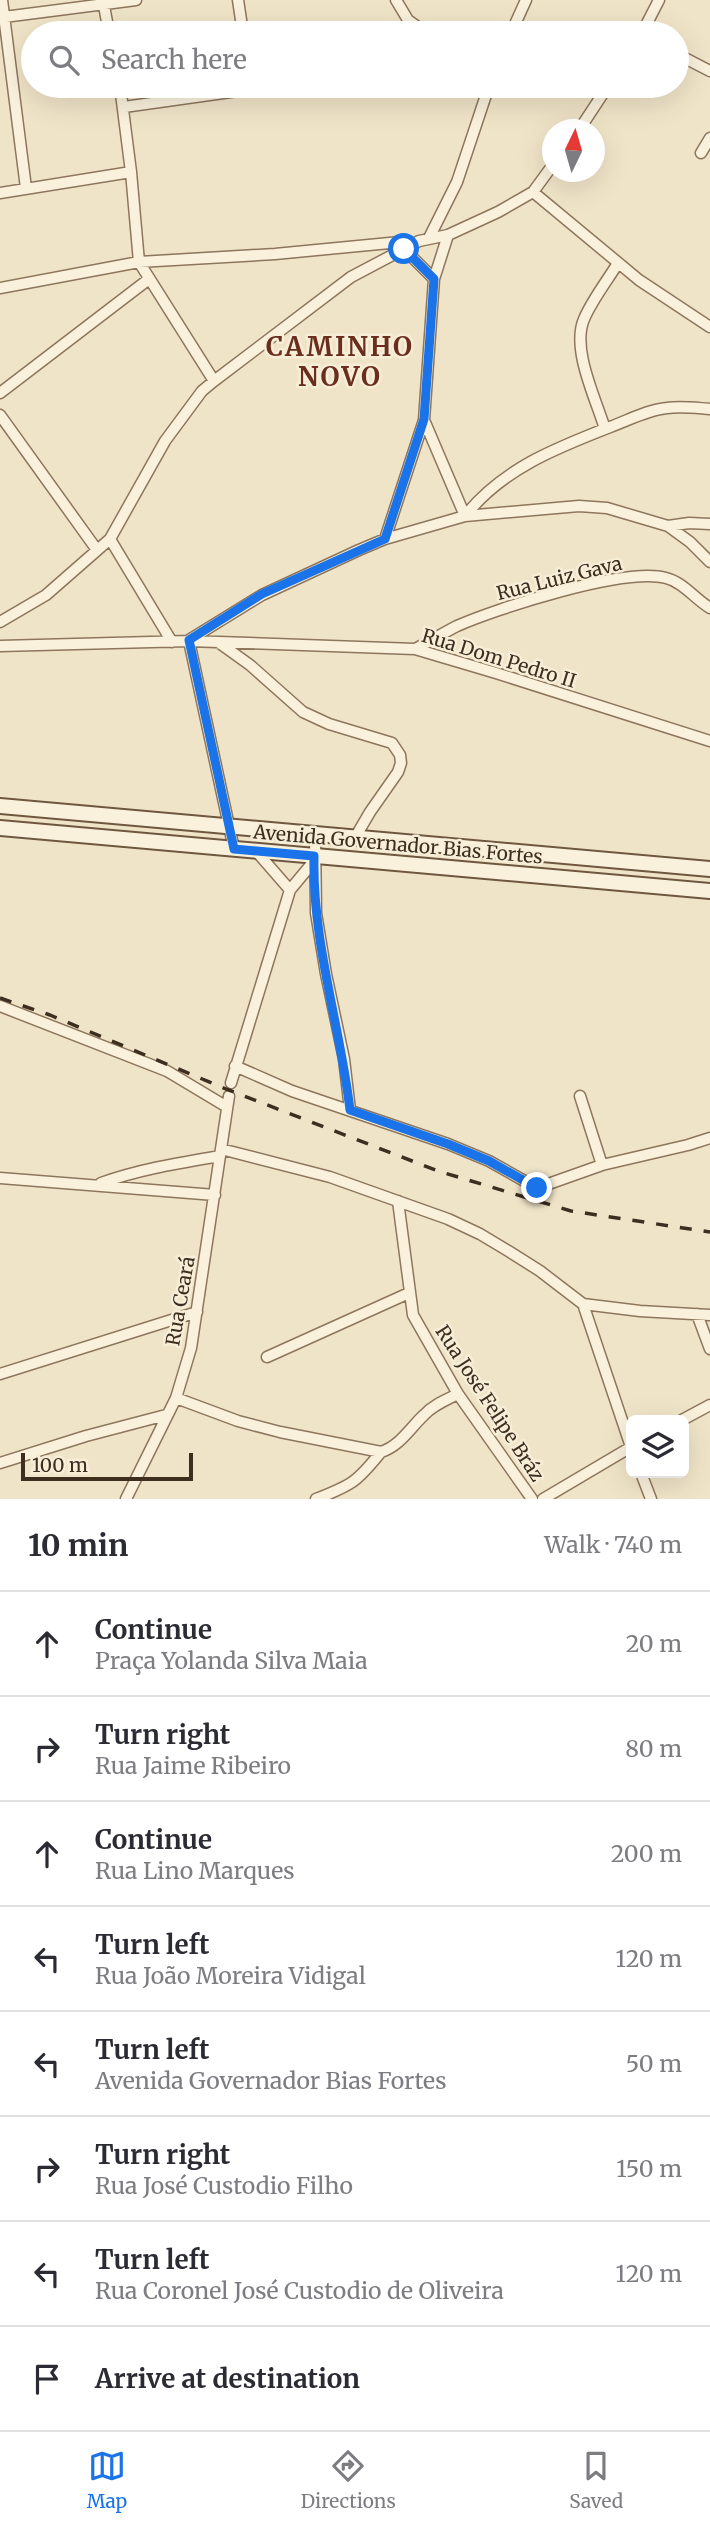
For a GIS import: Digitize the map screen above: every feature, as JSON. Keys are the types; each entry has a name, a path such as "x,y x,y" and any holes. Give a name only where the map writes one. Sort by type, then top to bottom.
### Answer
{"main road":[{"name":"Avenida Governador Bias Fortes","path":"0,806 710,869"},
{"name":"Avenida Governador Bias Fortes","path":"0,828 314,858 485,870 710,891"},
{"path":"485,870 487,849"}],"street":[{"path":"2,0 26,188"},
{"path":"4,17 103,2 136,0"},
{"path":"238,0 241,21"},
{"path":"396,0 409,21"},
{"path":"516,21 526,0"},
{"path":"648,21 659,0"},
{"path":"103,2 107,21"},
{"path":"689,60 710,71"},
{"path":"122,98 139,262 214,381"},
{"path":"124,107 182,98"},
{"path":"429,239 457,182 485,98"},
{"path":"586,119 600,98"},
{"path":"701,153 710,138"},
{"path":"0,193 131,172"},
{"path":"0,622 46,595 110,539 165,441 202,391 214,381 351,277 408,247 429,239 448,236 533,192 542,180"},
{"path":"533,192 639,280 710,327"},
{"path":"385,539 424,419 434,279 448,236"},
{"path":"0,288 139,262 275,254 400,242 408,247 434,279"},
{"path":"605,429 581,356 579,337 584,318 618,263"},
{"path":"0,393 149,279"},
{"path":"465,516 488,490 506,476 560,448 646,412 683,407 710,410"},
{"path":"0,415 97,550"},
{"path":"424,419 465,516"},
{"path":"0,646 189,640 262,594 385,539 465,516 579,506 607,508 668,526 690,542 710,562"},
{"path":"668,526 710,524"},
{"path":"110,539 172,642"},
{"name":"Rua Luiz Gava","path":"415,649 457,627 494,612 585,586 635,577 652,575 669,578 710,608"},
{"path":"189,640 234,849"},
{"name":"Rua Dom Pedro II","path":"189,640 415,649 710,741"},
{"path":"218,642 250,665 303,712 329,724 391,743 396,748 401,763 398,772 356,836"},
{"path":"315,834 316,914 344,1059 350,1110"},
{"path":"256,851 290,890"},
{"path":"231,1083 290,890 314,858"},
{"name":"Rua Ceará","path":"0,1006 167,1071 228,1101 191,1348 176,1398 126,1499"},
{"path":"235,1066 292,1091 448,1144 489,1161 537,1188 602,1165 710,1138"},
{"path":"580,1097 602,1165"},
{"path":"97,1184 125,1174 221,1153 306,1169 398,1201 480,1234 540,1271 583,1304 710,1315"},
{"path":"0,1178 215,1195"},
{"name":"Rua José Felipe Bráz","path":"398,1201 413,1315 458,1394 532,1499"},
{"path":"267,1357 409,1293"},
{"path":"583,1304 626,1432"},
{"path":"0,1374 197,1312"},
{"path":"697,1314 710,1349"},
{"path":"316,1499 355,1482 381,1452 392,1448 426,1412 458,1394"},
{"path":"176,1398 238,1421 381,1452"},
{"path":"689,1416 710,1405"},
{"path":"0,1463 166,1415"},
{"path":"543,1499 626,1450"},
{"path":"643,1478 651,1499"}],"railway":[{"path":"0,998 50,1015 226,1089 438,1171 571,1211 710,1232"}],"district":[{"name":"CAMINHO NOVO","path":"340,361"}],"route":[{"path":"404,249 434,279 424,419 385,539 262,594 189,640 234,849 314,856 316,914 344,1059 350,1110 489,1161 537,1188"}]}
